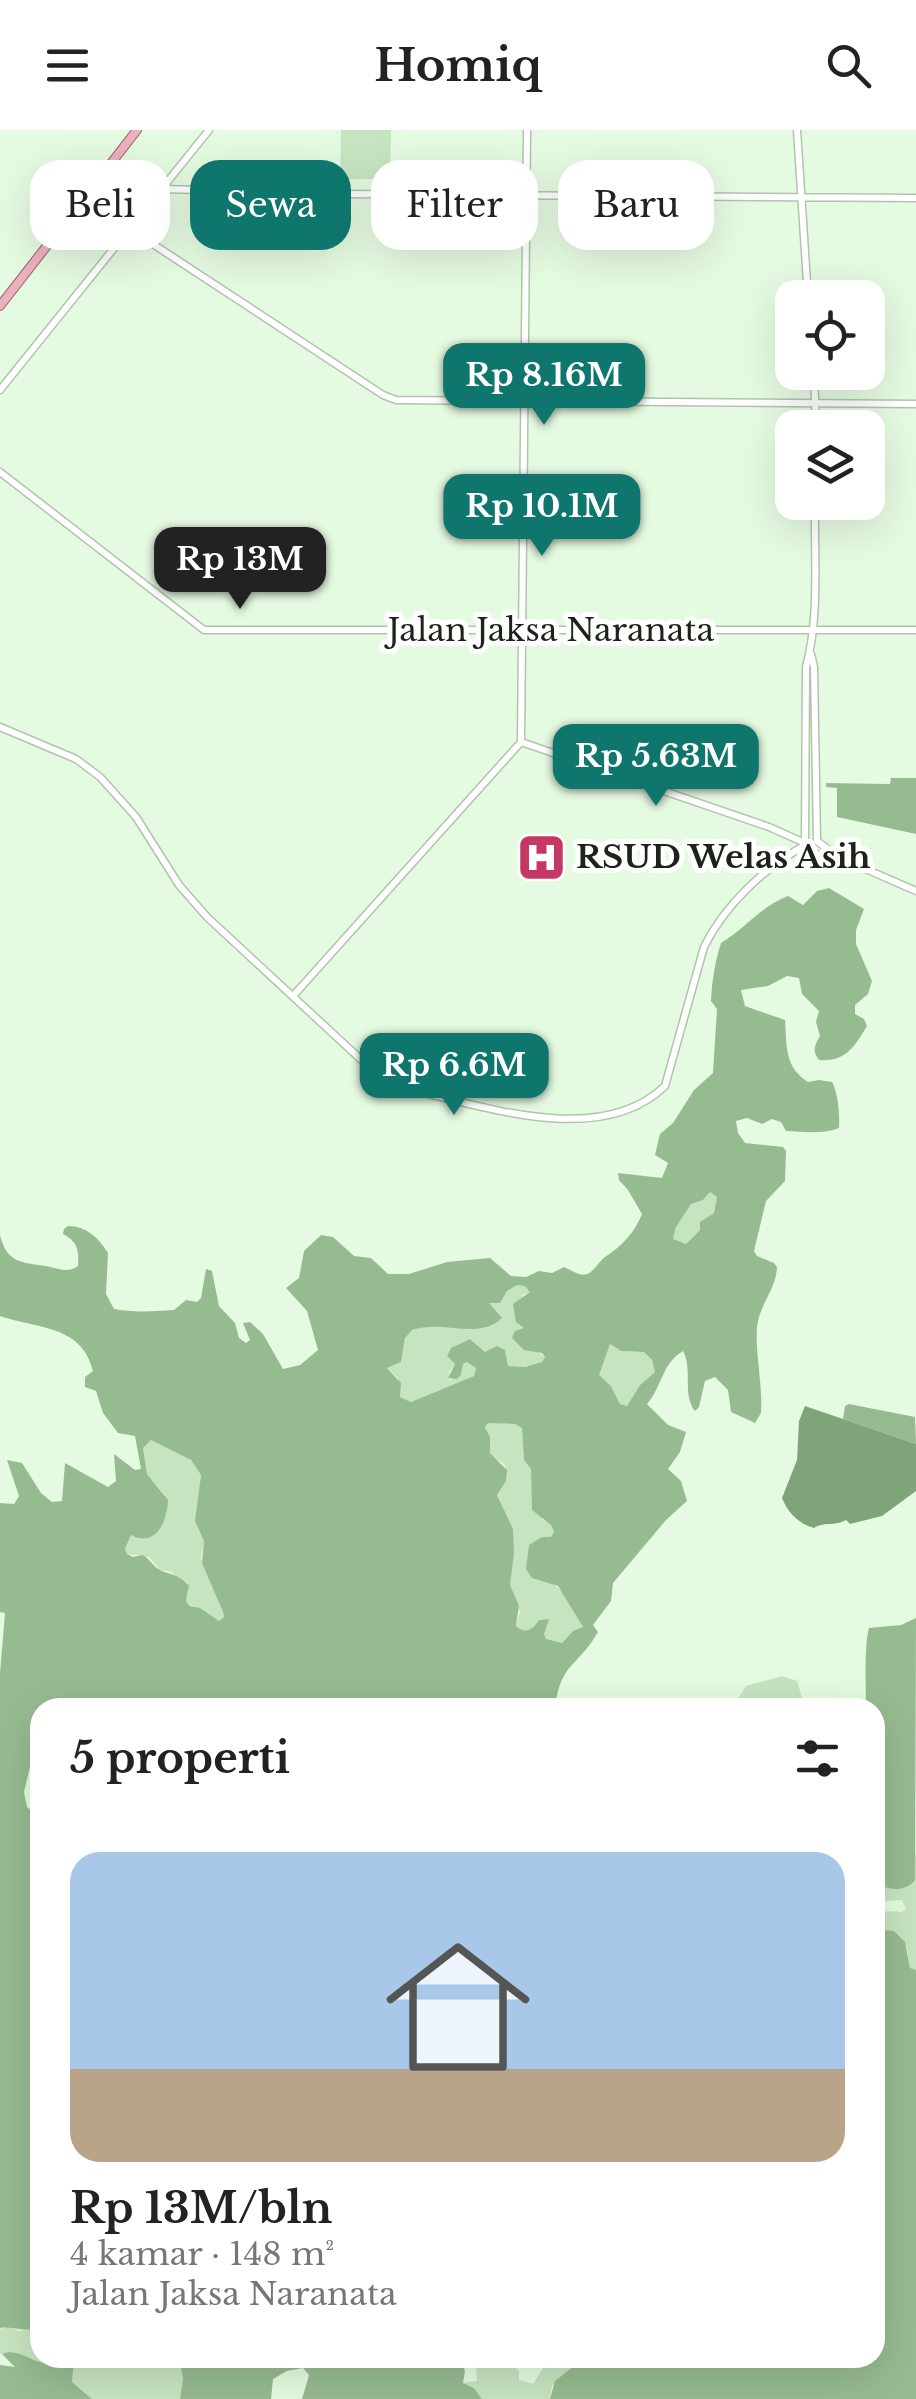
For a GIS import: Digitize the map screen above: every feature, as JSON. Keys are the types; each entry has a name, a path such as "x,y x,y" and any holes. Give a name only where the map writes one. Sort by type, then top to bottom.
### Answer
{"main road":[{"path":"0,306 137,130"},
{"path":"170,179 209,130"},
{"path":"527,130 527,160"},
{"path":"798,130 807,280"},
{"path":"170,189 371,192"},
{"path":"538,195 914,198"},
{"path":"0,390 113,250"},
{"path":"162,250 396,400 916,404"},
{"path":"293,996 518,745 527,400 526,250"},
{"path":"816,390 817,410"},
{"name":"Jalan Jaksa Naranata","path":"0,472 204,630 916,630"},
{"path":"810,845 806,667 812,631 815,520"},
{"path":"0,727 76,759 100,777 150,834 192,901 352,1052 393,1084 548,1118 604,1117 640,1106 665,1086 704,947 713,928 748,890 810,845"},
{"path":"518,745 751,821 916,892"}],"shaded area":[{"path":"341,130 391,130 390,160 371,160 371,179 351,179 351,160 340,160"},
{"path":"891,778 916,778 916,834 837,817 837,788 826,787 826,783 890,784"},
{"path":"829,888 864,909 856,930 856,944 872,981 868,994 855,1005 855,1014 867,1026 843,1056 828,1060 819,1060 815,1054 820,1036 816,1022 819,1011 802,994 799,978 787,976 768,986 741,990 745,1006 785,1020 788,1055 795,1070 808,1082 832,1082 839,1117 839,1128 814,1132 786,1131 781,1122 772,1119 762,1124 747,1118 736,1121 745,1143 783,1147 786,1151 785,1181 766,1201 754,1251 777,1267 757,1327 761,1413 755,1423 731,1412 728,1390 715,1377 705,1381 695,1411 689,1397 683,1351 671,1362 647,1404 668,1425 686,1432 680,1452 668,1469 681,1481 687,1501 613,1583 611,1601 593,1625 598,1632 561,1681 557,1698 30,1698 30,1767 24,1792 30,1810 30,2330 0,2328 0,1673 5,1613 0,1612 0,1503 14,1504 19,1496 7,1460 22,1463 41,1493 52,1502 62,1501 65,1463 108,1487 116,1481 114,1454 135,1470 141,1469 135,1436 118,1433 103,1413 96,1391 85,1387 85,1377 93,1371 79,1345 57,1331 0,1316 0,1235 7,1252 16,1260 66,1270 78,1266 78,1255 75,1243 63,1234 64,1229 81,1228 91,1234 108,1253 106,1294 114,1309 174,1310 186,1300 197,1302 206,1269 212,1271 219,1306 235,1323 239,1338 246,1343 250,1340 243,1323 250,1322 263,1334 283,1369 300,1365 318,1350 307,1311 286,1288 299,1278 304,1251 321,1235 333,1237 354,1256 371,1258 388,1274 409,1274 447,1262 490,1258 511,1276 552,1273 564,1267 587,1274 617,1249 642,1214 618,1173 662,1178 668,1163 655,1155 660,1134 673,1123 694,1090 713,1073 717,1009 711,993 721,943 788,896 803,905 817,891","holes":["710,1192 717,1197 714,1213 700,1222 700,1230 686,1244 673,1239 691,1204 703,1200","517,1285 530,1292 513,1304 516,1322 524,1328 515,1331 512,1338 524,1350 542,1353 542,1362 508,1366 505,1350 497,1346 485,1352 470,1339 451,1348 447,1356 455,1364 448,1378 457,1379 467,1362 476,1368 474,1376 411,1402 400,1397 401,1383 387,1368 401,1362 405,1338 412,1330 493,1325 502,1318 489,1303 500,1303 507,1291","610,1344 621,1351 644,1352 652,1360 655,1372 640,1385 627,1406 620,1404 611,1386 599,1375","488,1423 522,1428 524,1460 531,1469 532,1510 554,1532 551,1537 542,1537 529,1545 526,1569 532,1578 558,1586 583,1627 562,1643 546,1639 549,1619 539,1620 526,1630 516,1626 519,1606 510,1585 513,1529 497,1495 506,1481 507,1470 490,1453 490,1437 485,1427","151,1440 191,1460 201,1475 195,1521 204,1541 202,1563 223,1612 219,1621 190,1606 186,1601 189,1586 183,1580 159,1570 143,1555 127,1554 131,1535 147,1538 158,1531 168,1500 147,1474 143,1448"]},
{"path":"710,1192 717,1197 714,1213 701,1222 700,1230 686,1244 673,1239 690,1204 703,1200"},
{"path":"517,1285 531,1292 523,1295 515,1317 525,1328 524,1350 537,1351 545,1357 542,1362 525,1367 507,1366 505,1350 485,1352 470,1339 450,1349 447,1356 455,1364 449,1380 461,1375 463,1364 468,1362 476,1368 474,1376 411,1402 400,1397 398,1378 387,1368 401,1362 405,1339 411,1331 436,1324 471,1330 488,1303"},
{"path":"610,1344 621,1351 644,1352 652,1360 655,1372 640,1385 627,1406 620,1404 611,1386 599,1378 598,1370"},
{"path":"849,1404 915,1417 916,1444 843,1419"},
{"path":"805,1406 916,1444 916,1491 882,1516 814,1528 799,1521 782,1498 797,1460 799,1421"},
{"path":"488,1423 516,1424 522,1428 524,1459 531,1468 543,1520 551,1524 554,1532 537,1580 560,1590 583,1628 562,1643 546,1640 548,1619 539,1620 526,1631 516,1627 520,1611 510,1585 503,1508 497,1495 506,1481 505,1465 489,1453 490,1437 485,1427"},
{"path":"151,1440 191,1460 201,1475 197,1511 204,1541 201,1558 223,1612 219,1622 186,1601 189,1591 172,1572 160,1570 149,1557 127,1554 125,1549 131,1534 165,1495 147,1474 143,1448"},
{"path":"916,1618 915,1880 901,1889 890,1889 885,1887 885,1698 866,1698 866,1644 869,1628 901,1625"},
{"path":"782,1676 797,1681 802,1698 739,1698 746,1686"},
{"path":"916,1854 916,1970 910,1969 907,1947 885,1939 885,1914 906,1909 902,1900 885,1901 885,1882 915,1879"},
{"path":"885,1930 894,1931 905,1942 910,1968 916,1970 916,2399 550,2399 555,2381 571,2368 885,2368"},
{"path":"9,2326 18,2331 30,2330 30,2358 0,2354 0,2329"},
{"path":"2,2354 30,2358 30,2368 73,2368 72,2382 92,2399 0,2399 0,2365 15,2367"},
{"path":"73,2368 181,2368 183,2379 181,2399 92,2399 72,2382"},
{"path":"181,2368 303,2368 273,2379 271,2399 180,2399"},
{"path":"303,2368 464,2368 463,2383 474,2388 482,2399 302,2399 309,2375"},
{"path":"476,2368 516,2368 519,2380 533,2384 543,2368 573,2368 552,2386 550,2399 482,2399 474,2388 462,2383 477,2381"}],"place":[{"name":"RSUD Welas Asih","path":"541,857"}]}
